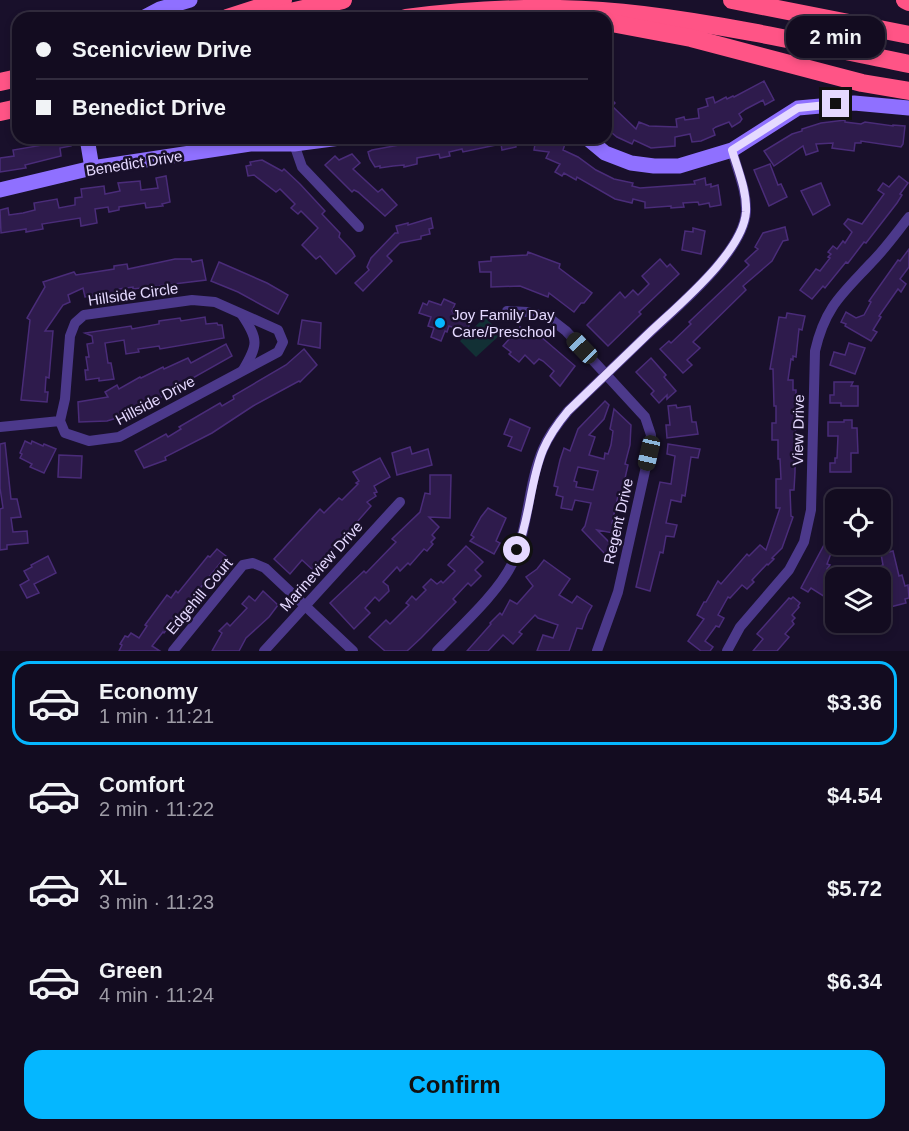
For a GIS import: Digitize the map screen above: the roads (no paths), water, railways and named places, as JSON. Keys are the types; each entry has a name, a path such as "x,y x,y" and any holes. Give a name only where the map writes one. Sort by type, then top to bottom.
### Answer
{"highway":[{"path":"246,12 283,0"},
{"path":"290,12 343,0"},
{"path":"732,0 909,35"},
{"path":"514,12 525,9"},
{"path":"460,12 525,9 605,12"},
{"path":"579,10 583,12"},
{"path":"612,13 703,24 909,64"},
{"path":"612,23 690,38 862,83 909,91"}],"street":[{"path":"154,12 190,0"},
{"path":"594,144 605,153 631,163 654,166 679,165 732,150 798,108 854,103 909,108"},
{"path":"88,144 92,168"},
{"name":"Benedict Drive","path":"0,190 92,168 250,144 294,144"},
{"path":"294,144 302,167 359,227"},
{"path":"437,651 491,593 511,566 524,534 537,469 543,450 554,429 568,411 709,276 731,249 742,230 746,213 744,190 732,150"},
{"name":"View Drive","path":"728,651 740,627 789,570 804,542 811,510 815,351 820,329 829,309 879,255 909,217"},
{"name":"Hillside Circle","path":"60,421 65,399 70,336 75,322 84,315 192,300 215,302 278,330 283,342"},
{"name":"Regent Drive","path":"507,311 527,312 548,317 566,331 645,417 651,435 618,592 597,651"},
{"path":"242,315 253,331 255,350 243,371"},
{"name":"Hillside Drive","path":"60,421 65,433 89,441 119,438 278,352 283,342"},
{"path":"0,427 60,421"},
{"name":"Marineview Drive","path":"264,651 400,502"},
{"name":"Edgehill Court","path":"173,651 243,565 253,563 265,568 305,606"},
{"path":"305,606 353,651"}],"place":[{"name":"Joy Family Day Care/Preschool","path":"440,323"}]}
